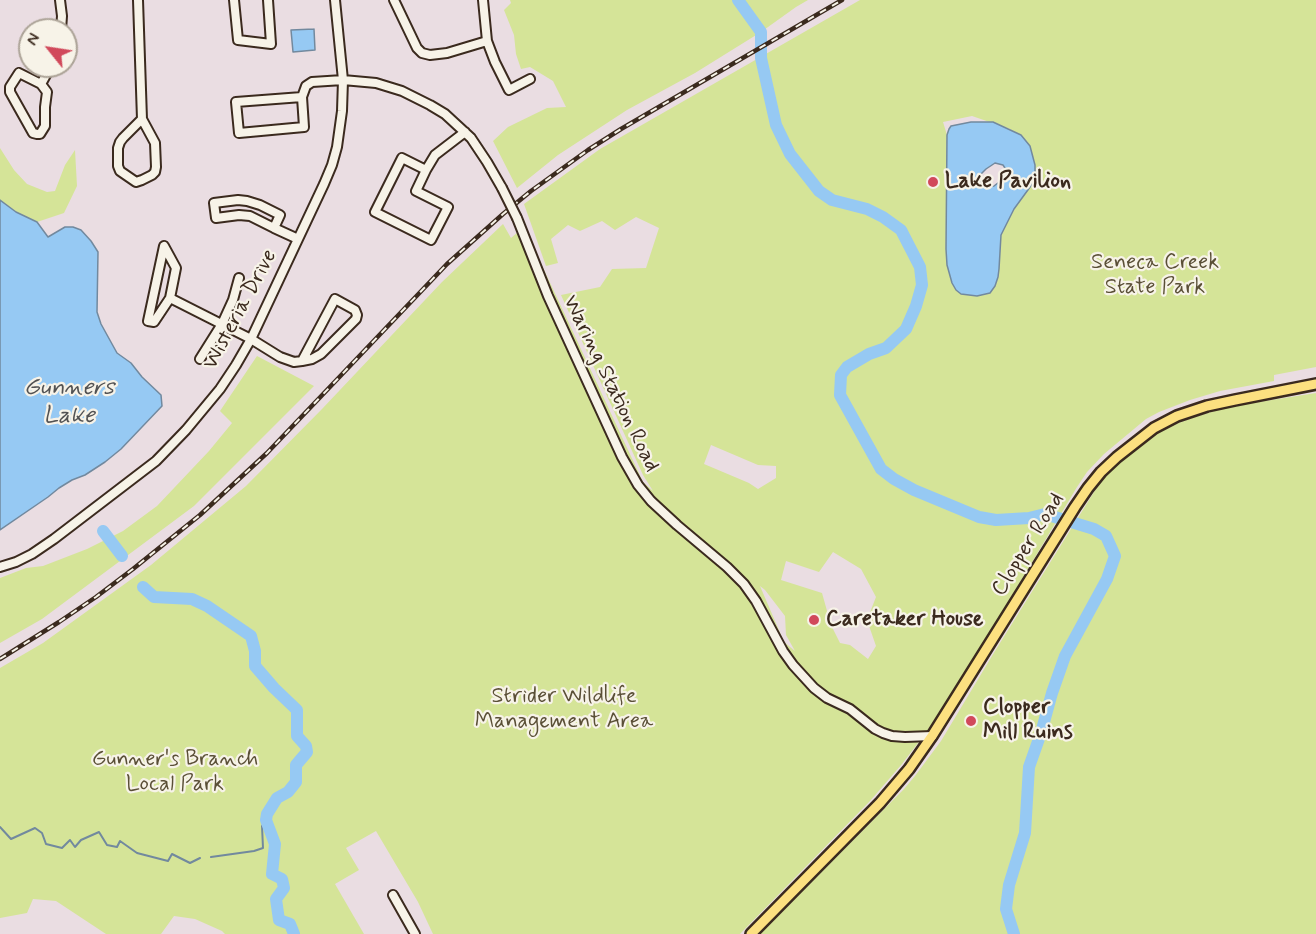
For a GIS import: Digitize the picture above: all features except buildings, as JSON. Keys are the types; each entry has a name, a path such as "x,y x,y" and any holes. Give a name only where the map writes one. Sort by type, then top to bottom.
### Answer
{"main road":[{"name":"Clopper Road","path":"751,934 880,803 909,769 1088,488 1116,457 1154,428 1177,416 1207,406 1316,384"}],"street":[{"path":"60,0 62,18"},
{"path":"138,0 142,119 155,142 156,167 152,175 136,182 120,171 118,148 123,138 142,119"},
{"path":"234,0 238,40 271,44 268,0"},
{"path":"335,0 343,80"},
{"path":"394,0 417,48 422,53 430,55 447,53 488,41"},
{"path":"483,0 488,41 495,62 509,90 530,79"},
{"path":"18,73 41,84 47,92 45,126 40,134 37,134 33,133 15,102 10,87 18,73"},
{"path":"41,84 44,78"},
{"name":"Waring Station Road","path":"302,97 306,86 312,82 343,80 376,83 402,91 430,105 445,114 465,132 480,150 517,218 548,296 622,457 644,493 744,584 756,601 783,651 813,688 850,709 883,733 905,737 932,736"},
{"name":"Wisteria Drive","path":"0,567 32,554 156,461 186,430 220,389 251,339 324,184 334,156 341,120 343,80"},
{"path":"302,97 304,127 239,133 236,102 302,97"},
{"path":"426,170 402,158 375,212 431,240 448,207 416,191 435,155 465,132"},
{"path":"274,228 280,215 260,205 238,200 214,203 216,218 250,216 274,228 298,239"},
{"path":"164,246 176,268 170,298 154,322 148,321 164,246"},
{"path":"200,359 222,324 233,300 239,278"},
{"path":"170,298 251,339 280,357 294,362 302,361 312,359 321,354 356,320 355,310 335,299 302,361"},
{"path":"393,895 415,934"}],"green space":[{"path":"510,0 808,0 695,73 627,110 558,155 517,188 493,141 508,127 547,108 566,107 553,81 530,67 521,69 516,54 514,35 504,10 511,3"},
{"path":"860,0 1316,0 1316,367 1274,375 1274,381 1220,391 1159,412 1146,419 1104,454 1077,487 928,730 870,801 740,934 433,934 418,902 376,831 346,848 359,870 335,884 364,934 225,934 195,919 174,916 161,934 106,934 56,901 33,899 27,913 0,918 0,668 43,643 151,565 246,486 442,282 503,224 511,238 524,227 643,482 653,491 643,475 561,295 600,287 612,269 646,268 659,228 636,217 615,230 602,221 580,231 568,225 551,239 558,263 546,266 524,204 600,149","holes":["972,116 1010,129 1030,146 1035,175 1033,183 1014,209 1001,235 999,269 995,286 946,249 947,135 943,122","711,445 758,465 776,466 776,478 758,489 704,464","833,552 861,569 876,597 867,620 876,646 868,659 850,645 840,643 831,625 822,593 781,580 786,561 819,572","760,586 785,616 786,635 795,651 784,642"]},
{"path":"0,148 14,170 27,184 47,192 55,191 65,165 75,150 77,186 64,213 37,222 16,212 0,200"},
{"path":"257,356 314,386 194,506 42,619 0,643 0,578 26,568 43,566 87,549 123,531 157,506 232,423 220,411"},
{"path":"1316,393 1316,934 760,934 915,776 941,741 1094,492 1117,463 1146,440 1189,419 1227,407"}],"water":[{"path":"314,29 315,50 293,52 291,30"},
{"path":"971,122 993,122 1021,135 1030,146 1035,165 1033,183 1014,209 1001,235 999,269 995,286 990,293 977,296 961,294 956,290 947,265 947,135 951,126","holes":["995,163 1003,165 1007,171 1003,179 994,186 985,187 980,182 981,174 986,169"]},
{"name":"Gunners Lake","path":"0,200 16,212 37,222 48,237 65,227 73,227 81,230 91,241 98,252 97,312 101,324 117,353 131,363 161,395 162,406 121,449 105,462 59,488 0,530"}],"waterway":[{"path":"738,0 761,32 761,58 776,125 790,154 819,191 832,200 867,209 901,230 920,267 922,285 906,329 886,348 869,354 847,367 841,375 840,395 881,469 914,490 979,517 996,520 1029,518 1045,514 1094,529 1106,536 1115,556 1107,579 1065,656 1029,767 1025,833 1009,885 1006,909 1014,934"},
{"path":"103,531 122,556"},
{"path":"143,587 154,597 192,599 207,606 251,636 255,651 255,666 297,710 297,736 306,746 307,752 296,765 296,782 288,792 277,798 266,820 275,844 272,874 282,879 284,888 276,899 279,920 290,924 294,934"},
{"path":"211,857 263,848 262,826 266,820"},
{"path":"0,827 11,839 35,828 42,833 46,844 62,848 70,840 75,847 81,840 99,832 107,845 117,847 120,841 137,853 168,861 172,854 190,863 200,858"}],"railway":[{"path":"0,659 96,597 200,515 267,453 447,264 531,191 621,129 842,0"}],"place":[{"name":"Lake Pavilion","path":"933,182"},
{"name":"Caretaker House","path":"814,620"},
{"name":"Clopper Mill Ruins","path":"971,721"}],"park label":[{"name":"Seneca Creek State Park","path":"1155,276"},
{"name":"Strider Wildlife Management Area","path":"564,710"},
{"name":"Gunner's Branch Local Park","path":"175,772"}]}
